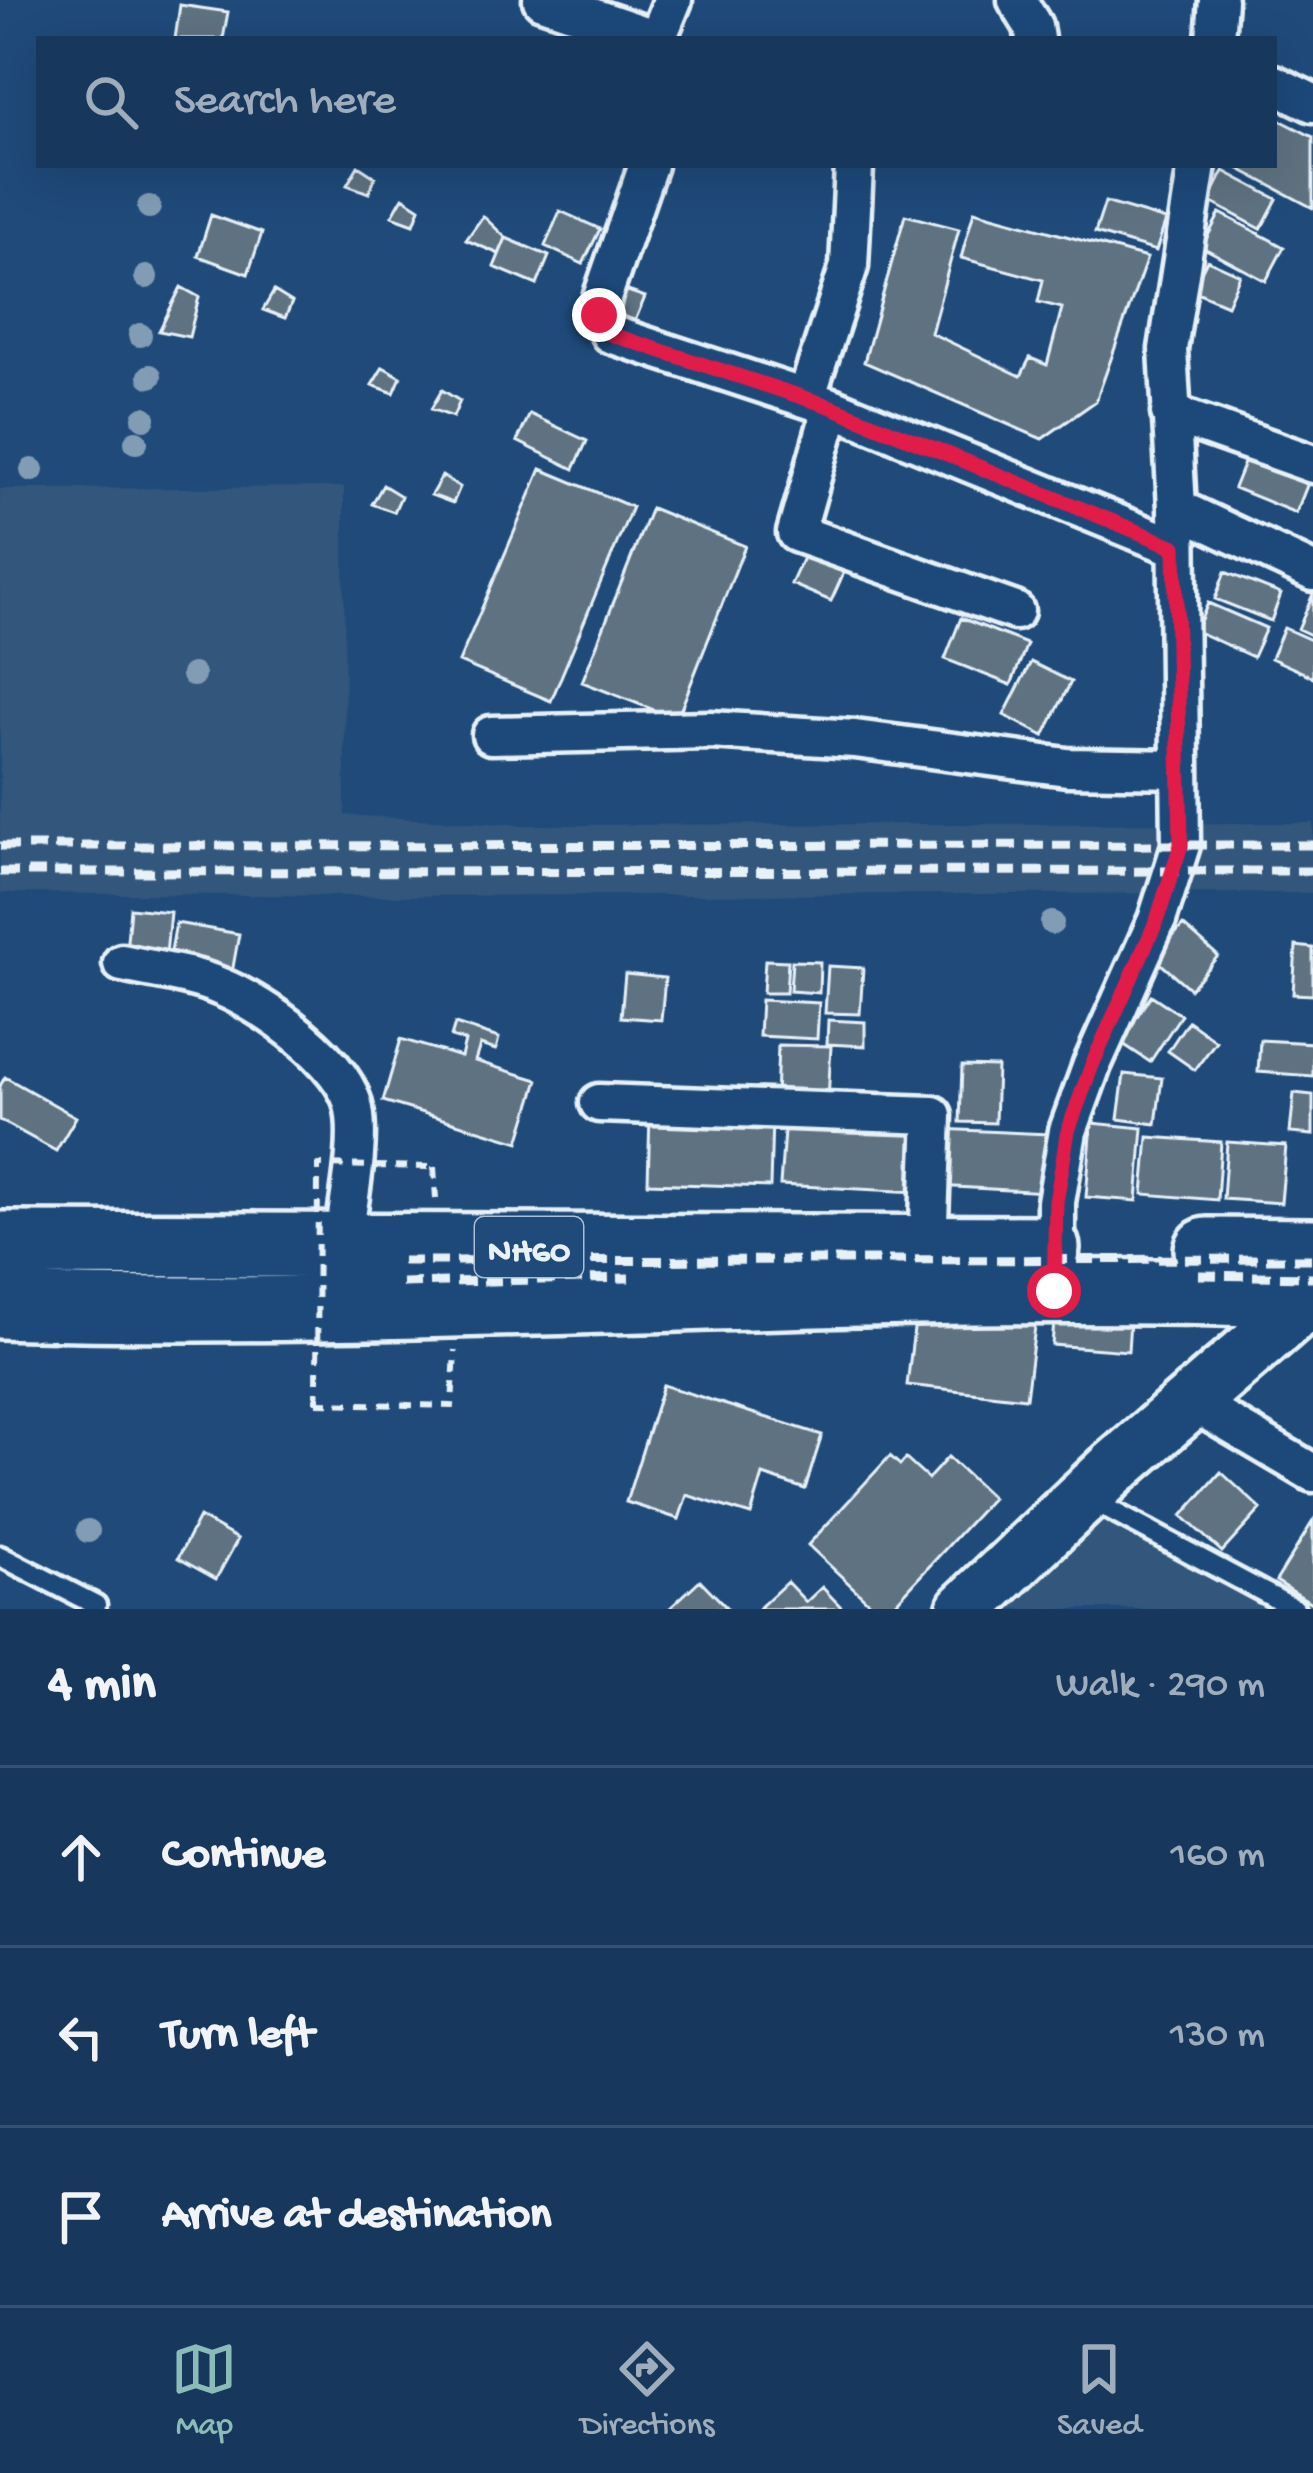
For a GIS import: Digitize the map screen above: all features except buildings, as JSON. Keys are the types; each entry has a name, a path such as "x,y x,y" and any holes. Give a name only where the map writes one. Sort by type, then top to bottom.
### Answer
{"highway":[{"name":"NH60","path":"0,1244 928,1246 1056,1269 1313,1296"},
{"name":"NH60","path":"0,1306 590,1303 1313,1251"}],"main road":[{"path":"965,1609 1084,1496 1313,1296"}],"street":[{"path":"542,0 648,36"},
{"path":"658,36 673,0"},
{"path":"1017,0 1035,36"},
{"path":"1216,36 1218,0"},
{"path":"1277,85 1313,103"},
{"path":"647,168 602,298 599,315 610,334 819,402 1175,547"},
{"path":"854,168 849,266 796,532 1015,611"},
{"path":"1056,1269 1056,1202 1068,1131 1157,920 1181,845 1177,508 1168,349 1198,168"},
{"path":"1170,412 1313,464"},
{"path":"1177,508 1313,572"},
{"path":"491,735 710,730 855,740 1067,767 1180,769"},
{"path":"122,963 218,985 254,1003 316,1052 340,1079 354,1106 343,1247"},
{"path":"599,1103 933,1115 928,1246"},
{"path":"1194,1403 1313,1473"}],"lane":[{"path":"1084,1496 1294,1609"},
{"path":"0,1556 96,1605"}],"path":[{"path":"434,1167 318,1165 317,1403 452,1406"}],"shaded area":[{"path":"344,487 345,815 526,825 1313,823 1313,893 0,893 0,489"},
{"path":"1109,1513 1282,1609 1008,1609"}],"railway":[{"path":"0,846 1313,845"},
{"path":"0,872 1313,871"},
{"path":"402,1261 1313,1259"},
{"path":"1199,1275 1313,1277"},
{"path":"402,1283 629,1278"}],"route":[{"path":"599,315 610,334 832,407 1175,547 1181,845 1157,920 1068,1131 1056,1202 1054,1291"}]}
